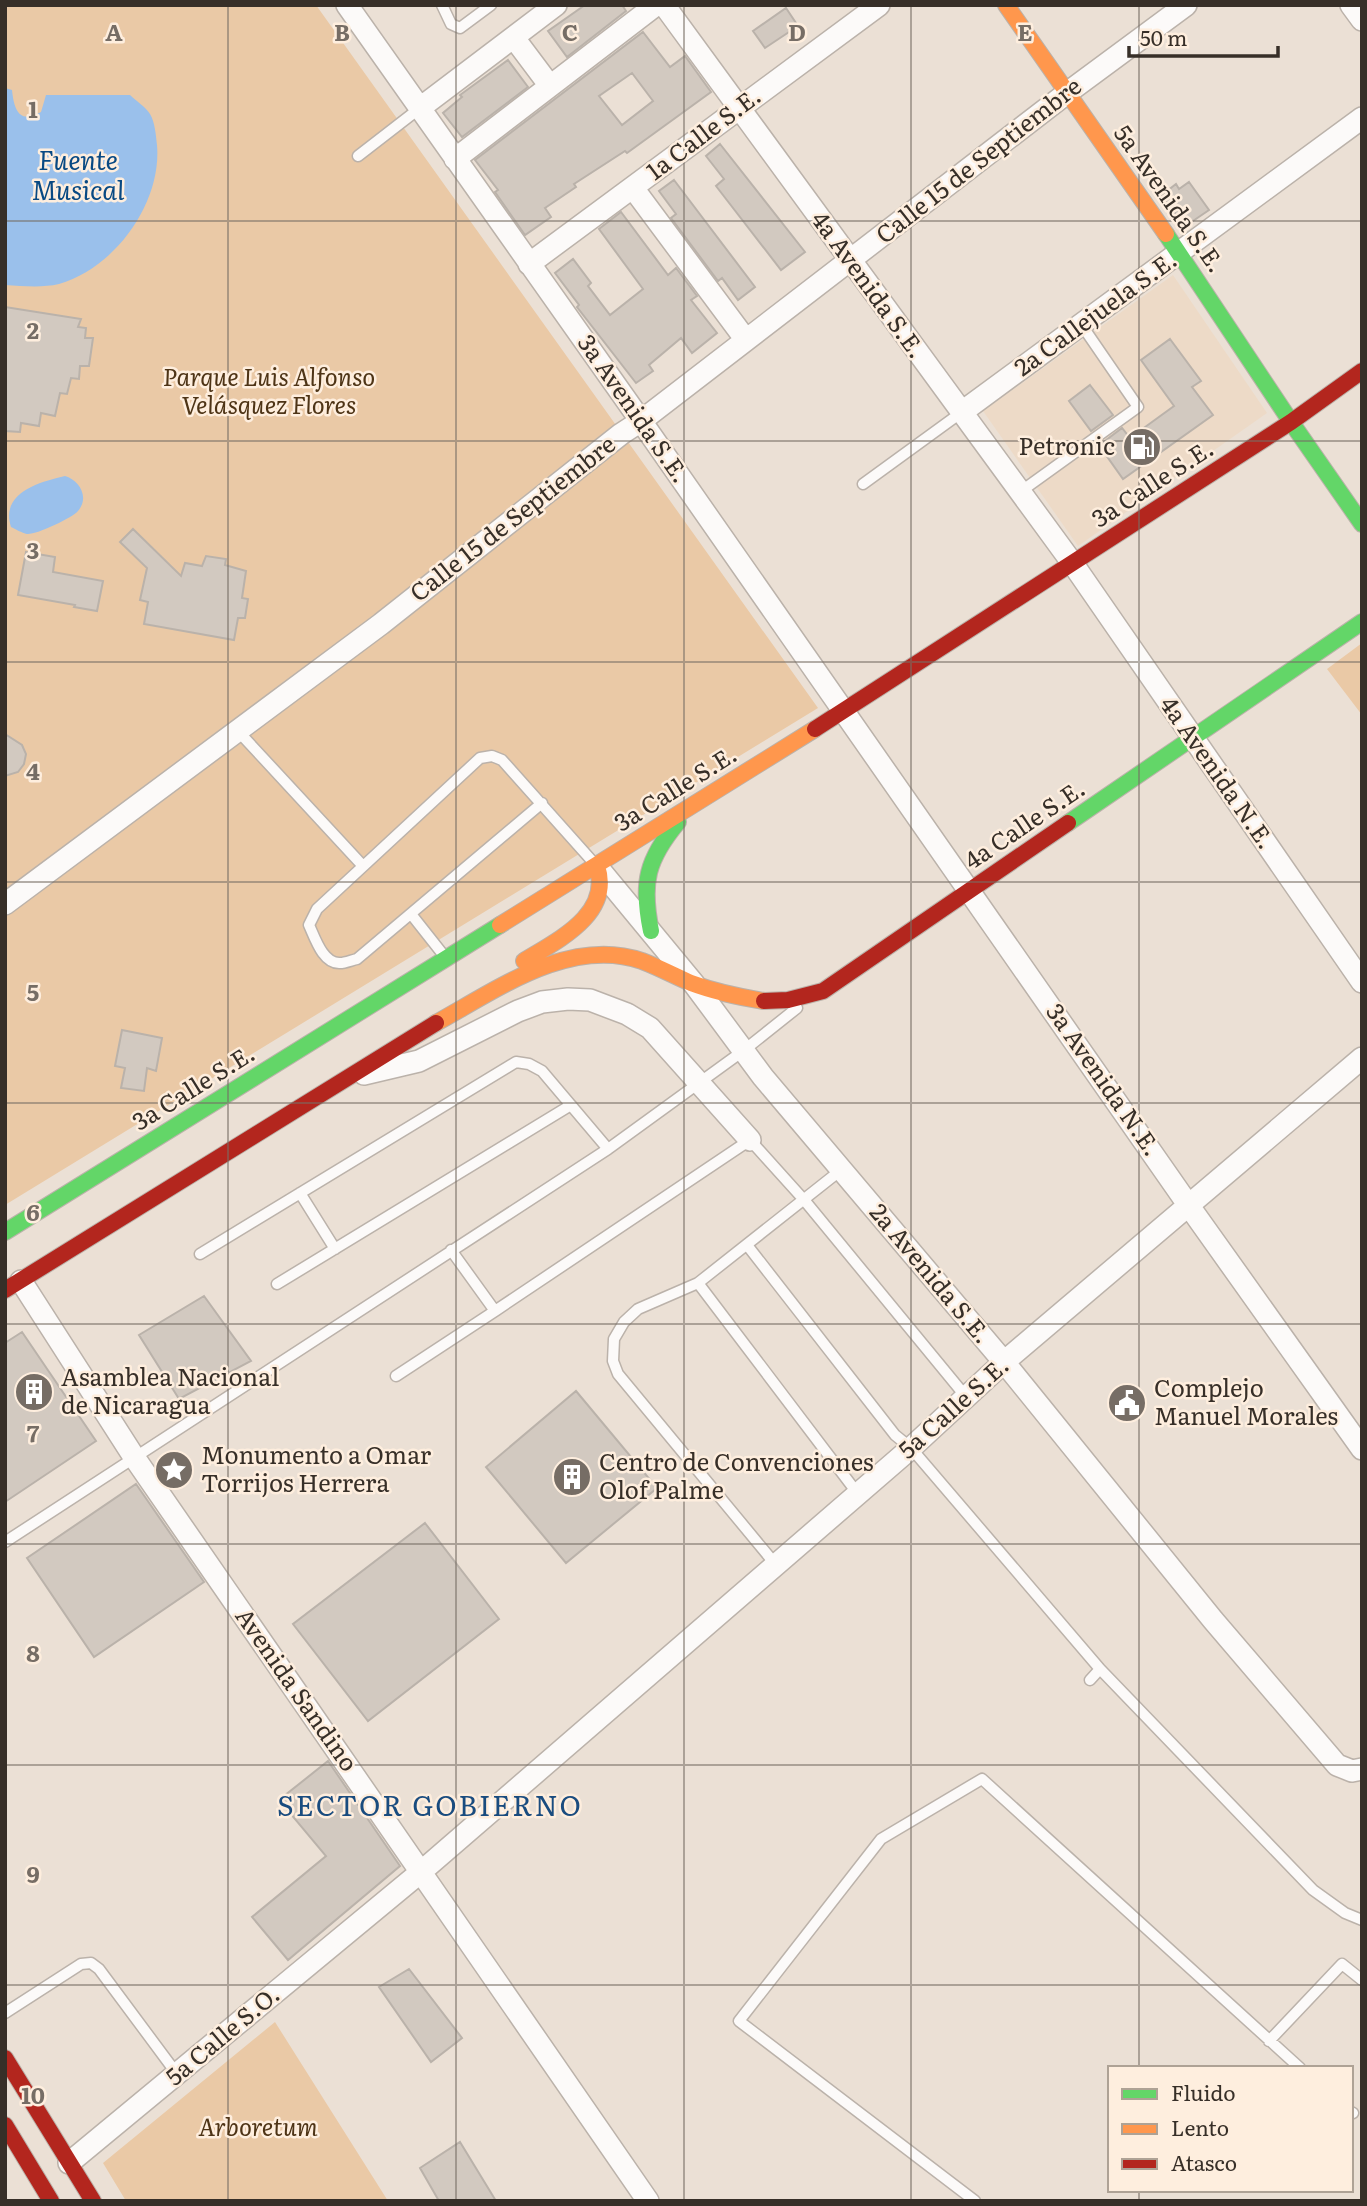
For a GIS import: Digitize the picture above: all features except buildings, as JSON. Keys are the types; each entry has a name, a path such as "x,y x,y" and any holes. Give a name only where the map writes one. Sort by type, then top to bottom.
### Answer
{"main road":[{"name":"5a Avenida S.E.","path":"1006,5 1180,252 1291,422 1362,524"},
{"name":"3a Calle S.E.","path":"5,1232 844,711 1291,422 1362,371"},
{"name":"4a Calle S.E.","path":"694,984 733,996 766,1001 788,1000 823,991 1362,622"},
{"path":"651,931 644,894 648,867 661,842 699,802"},
{"path":"13,1285 412,1036 577,925 588,914 598,895 601,880 597,866"},
{"path":"412,1036 530,971 553,962 579,957 621,956 640,961 694,984"},
{"path":"5,2058 51,2178 51,2201"},
{"path":"5,2125 51,2178 93,2201"}],"street":[{"path":"347,5 420,108 556,5"},
{"path":"455,159 656,5"},
{"name":"4a Avenida S.E.","path":"664,5 1073,564"},
{"name":"1a Calle S.E.","path":"529,264 878,5"},
{"name":"Calle 15 de Septiembre","path":"5,904 381,624 621,434 1186,5"},
{"path":"1351,5 1362,20"},
{"path":"514,38 550,86"},
{"name":"3a Avenida S.E.","path":"420,108 844,711"},
{"name":"2a Callejuela S.E.","path":"962,412 1362,118"},
{"path":"632,188 746,340"},
{"name":"4a Avenida N.E.","path":"1073,564 1362,982"},
{"name":"3a Avenida N.E.","path":"844,711 1362,1449"},
{"name":"2a Avenida S.E.","path":"597,866 694,984 763,1077 1004,1362 1222,1631 1337,1765 1357,1770"},
{"path":"342,1080 419,1062 518,1011 542,1002 590,1000 609,1006 650,1028 750,1140"},
{"name":"5a Calle S.E.","path":"422,1871 911,1448 1004,1362 1362,1058"},
{"name":"Avenida Sandino","path":"13,1285 422,1871 648,2201"},
{"name":"5a Calle S.O.","path":"51,2178 422,1871"}],"lane":[{"path":"442,5 451,24 460,28 491,5"},
{"path":"358,156 420,108"},
{"path":"1020,492 1138,407 1081,324"},
{"name":"2a Callejuela S.E.","path":"863,484 962,412"},
{"path":"238,731 363,866"},
{"path":"542,803 357,959 340,963 331,961 317,944 309,925 317,909 480,758 492,756 502,760 542,803 597,866"},
{"path":"411,914 446,959"},
{"path":"5,1542 608,1149 743,1051 814,995"},
{"path":"200,1254 516,1062 529,1063 542,1071 608,1149"},
{"path":"277,1284 571,1105"},
{"path":"396,1376 750,1140 805,1201 967,1398"},
{"path":"776,1565 618,1374 613,1361 614,1339 624,1322 638,1308 698,1283 841,1170"},
{"path":"300,1193 335,1249"},
{"path":"747,1245 895,1435 911,1448 1100,1669 1313,1890 1345,1913 1362,1920"},
{"path":"451,1250 495,1311"},
{"path":"698,1283 858,1494"},
{"path":"1090,1680 1100,1669"},
{"path":"975,2201 739,2021 881,1839 982,1779 1298,2066"},
{"path":"5,2013 81,1964 91,1963 99,1969 177,2074"},
{"path":"1269,2041 1342,1964 1362,1980"}],"shaded area":[{"path":"1173,275 1267,413 1078,546 983,411"}],"green space":[{"name":"Parque Luis Alfonso Velásquez Flores","path":"5,5 316,5 818,708 5,1205"},
{"path":"1362,643 1362,715 1327,669"},
{"name":"Arboretum","path":"275,2022 388,2201 126,2201 103,2163"}],"water":[{"name":"Fuente Musical","path":"5,88 12,90 16,109 27,117 41,112 46,95 130,95 146,109 153,121 157,167 143,210 131,230 99,264 59,284 5,285"},
{"path":"65,476 75,481 83,495 78,511 54,526 32,534 11,527 9,515 16,498 34,486"}],"traffic: fast":[{"path":"1166,234 1362,524"},
{"path":"1068,823 1362,622"},
{"path":"651,931 647,899 649,872 659,848 678,822"},
{"path":"5,1232 500,925"}],"traffic: slow":[{"path":"1006,5 1166,234"},
{"path":"500,925 815,729"},
{"path":"524,961 566,934 590,912 600,883 597,866"},
{"path":"436,1023 534,970 588,956 615,955 642,961 700,986 764,1001"}],"traffic: jam":[{"path":"815,729 1291,422 1362,371"},
{"path":"764,1001 788,1000 823,991 1068,823"},
{"path":"5,1290 436,1023"},
{"path":"5,2058 93,2201"},
{"path":"5,2125 51,2201"}],"place":[{"name":"Petronic","path":"1142,447"},
{"name":"Asamblea Nacional de Nicaragua","path":"34,1392"},
{"name":"Complejo Manuel Morales","path":"1127,1403"},
{"name":"Monumento a Omar Torrijos Herrera","path":"174,1470"},
{"name":"Centro de Convenciones Olof Palme","path":"572,1477"}],"district":[{"name":"SECTOR GOBIERNO","path":"430,1806"}]}
